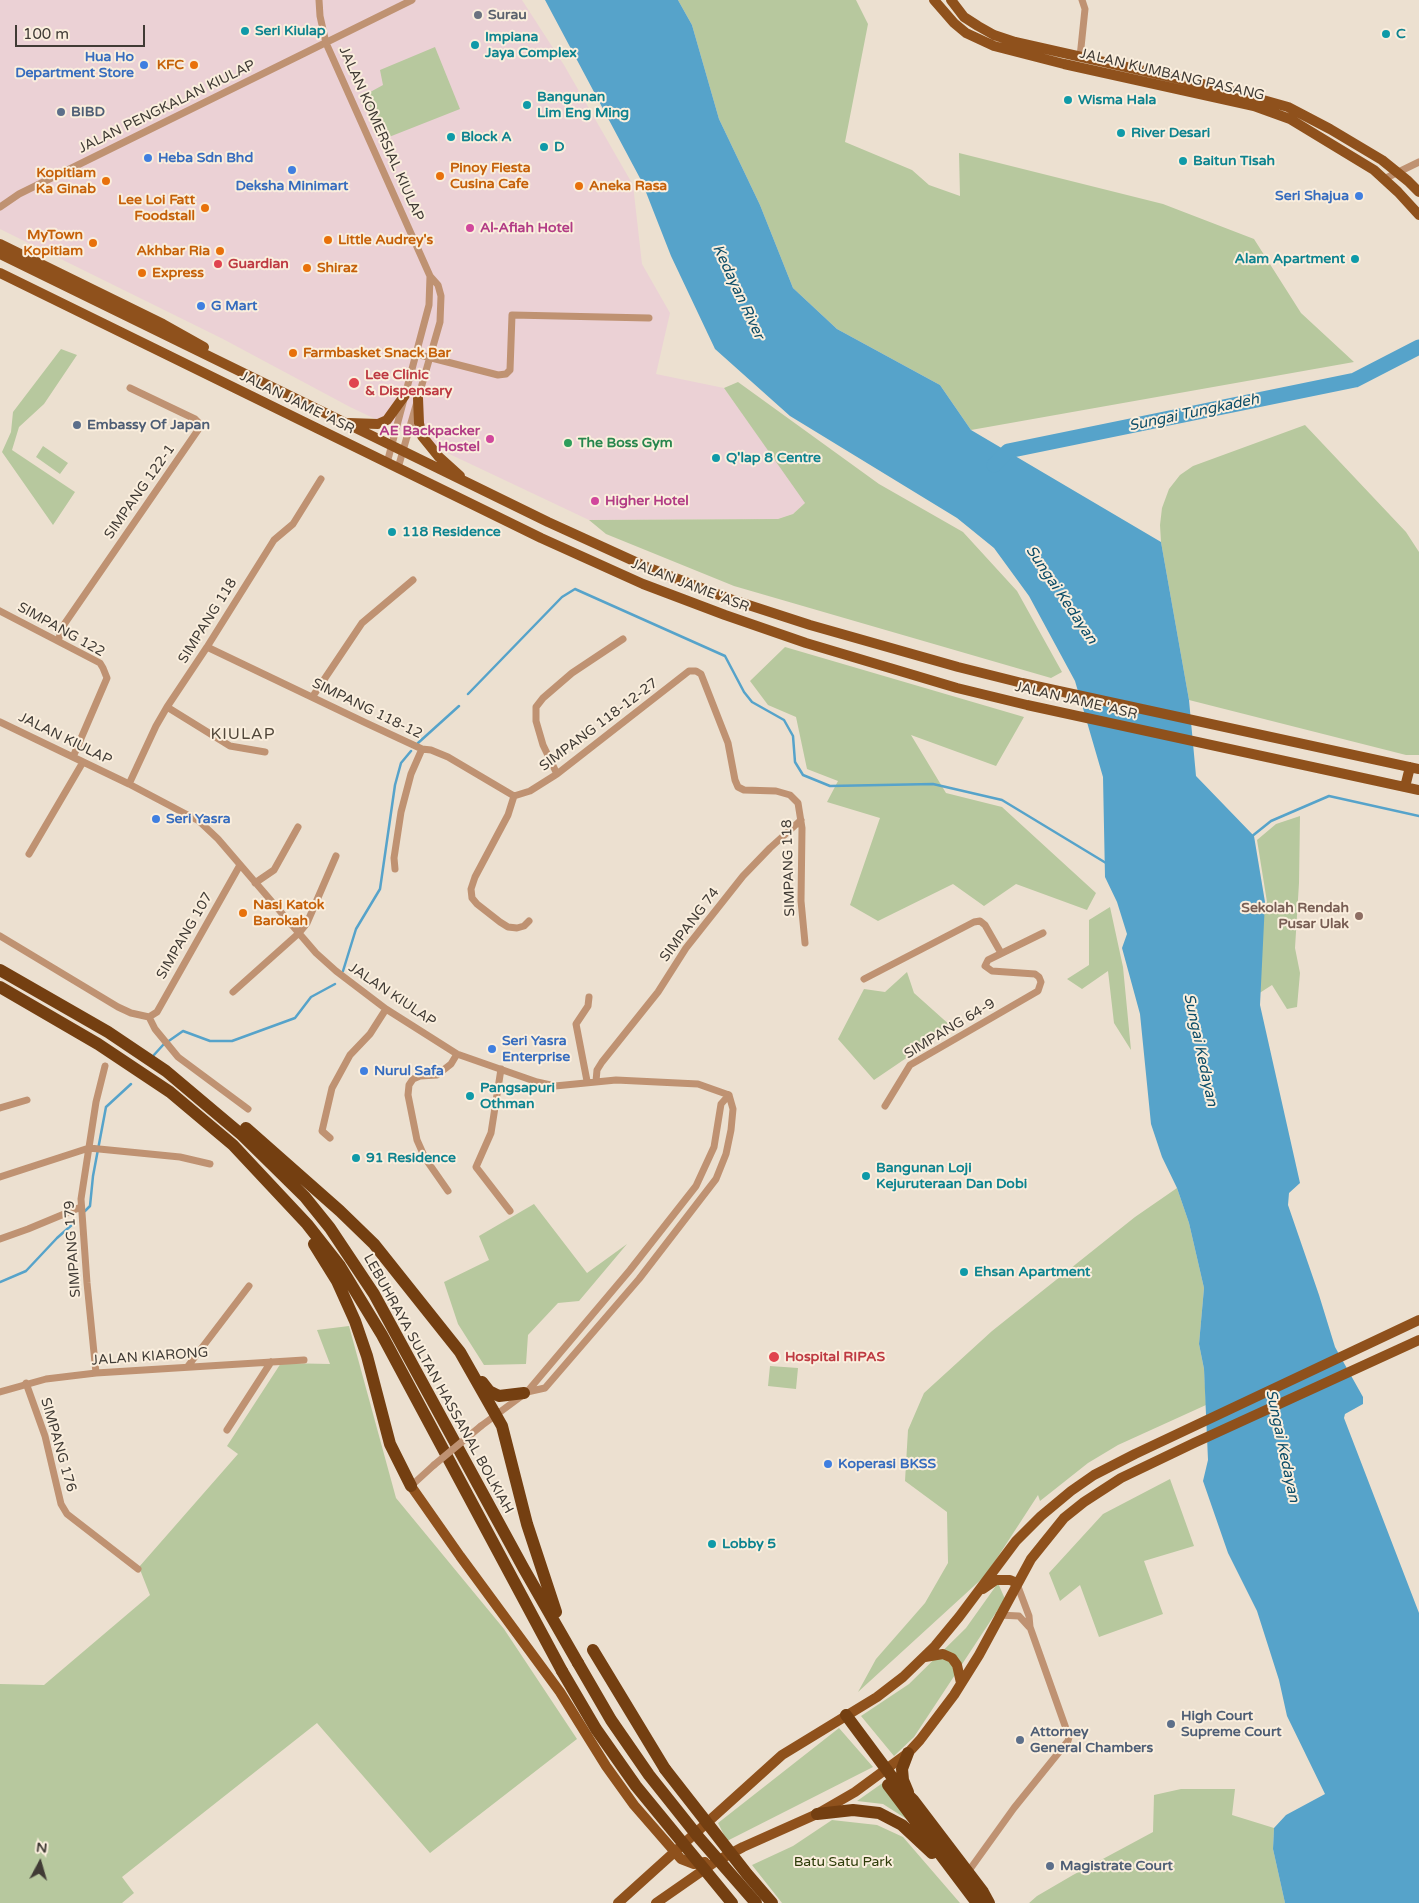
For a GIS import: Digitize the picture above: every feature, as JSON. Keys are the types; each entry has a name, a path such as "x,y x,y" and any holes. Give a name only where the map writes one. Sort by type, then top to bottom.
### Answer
{"highway":[{"name":"LEBUHRAYA SULTAN HASSANAL BOLKIAH","path":"0,970 108,1032 166,1071 204,1101 242,1135 304,1197 330,1228 355,1263 403,1345 524,1569 611,1720 649,1775 700,1839 756,1903"},
{"name":"LEBUHRAYA SULTAN HASSANAL BOLKIAH","path":"0,987 98,1044 170,1092 226,1139 264,1176 307,1224 340,1266 361,1300 562,1671 596,1729 636,1786 732,1903"},
{"path":"204,1101 232,1118 262,1142 374,1244 489,1391 506,1396 526,1392"},
{"path":"264,1176 316,1247 337,1280 355,1321 367,1356 390,1444 411,1486"},
{"path":"460,1352 502,1426 535,1549 566,1642"},
{"path":"593,1650 666,1769 747,1874 772,1903"},
{"path":"843,1717 964,1876"},
{"path":"908,1752 902,1769 903,1780 913,1800 964,1876 976,1903"},
{"path":"883,1771 913,1800"},
{"path":"817,1814 868,1810 884,1815 902,1825 964,1876 983,1892 989,1903"}],"main road":[{"name":"JALAN KUMBANG PASANG","path":"934,0 949,18 966,33 994,46 1064,64 1247,104 1290,119 1374,170 1419,215"},
{"name":"JALAN KUMBANG PASANG","path":"951,0 964,17 994,35 1015,42 1224,89 1288,107 1359,146 1398,172 1419,192"},
{"path":"0,244 163,324 259,381"},
{"name":"JALAN JAME 'ASR","path":"0,254 470,485 624,556 730,599 810,626 892,650 1022,683 1416,767"},
{"name":"JALAN JAME 'ASR","path":"0,273 591,561 643,584 725,615 887,668 1027,705 1419,790"},
{"path":"345,423 378,424 388,420 405,395"},
{"path":"418,398 419,423 422,436 439,457 470,485"},
{"path":"1405,787 1416,767"},
{"path":"618,1903 782,1755 890,1687 924,1657 959,1618 1016,1540 1040,1516 1071,1491 1115,1464 1419,1320"},
{"path":"411,1486 560,1692 590,1742 623,1789 674,1852 687,1862 700,1864 817,1814 855,1792 908,1752 920,1740 979,1655 1031,1559 1064,1518 1084,1502 1121,1478 1194,1442 1419,1340"},
{"path":"978,1592 996,1580 1010,1580 1017,1583"},
{"path":"924,1657 944,1654 952,1658 957,1665 961,1683"},
{"path":"656,1903 715,1862 743,1847"}],"street":[{"name":"JALAN KOMERSIAL KIULAP","path":"319,0 320,16 326,43 430,276 438,285 441,296 440,322 398,468"},
{"name":"JALAN PENGKALAN KIULAP","path":"19,194 412,0"},
{"path":"1080,57 1085,9 1082,0"},
{"path":"1384,179 1419,162"},
{"path":"0,201 19,194"},
{"path":"0,207 19,194"},
{"name":"JALAN KOMERSIAL KIULAP","path":"387,463 429,305 430,276"},
{"path":"416,354 498,375 506,374 510,370 512,315 649,318"},
{"name":"SIMPANG 122-1","path":"58,641 63,626 198,430 200,424 195,419 130,388"},
{"name":"SIMPANG 118","path":"129,784 167,707 274,540 293,524 320,480"},
{"path":"313,696 362,623 413,580"},
{"name":"SIMPANG 122","path":"0,611 100,663 106,673 107,678 73,757"},
{"path":"557,774 543,745 536,721 536,707 543,698 572,673 623,639"},
{"name":"SIMPANG 118-12","path":"207,647 422,749 431,750 448,757 514,796"},
{"name":"SIMPANG 118","path":"696,670 702,674 728,743 738,787 744,790 776,791 790,795 798,803 801,820 801,901 805,943"},
{"name":"SIMPANG 118-12-27","path":"514,796 530,791 557,774 689,671 696,670"},
{"path":"167,707 230,746 265,752"},
{"name":"JALAN KIULAP","path":"0,722 129,784 199,821 299,933 336,971 386,1010 457,1054 537,1082 555,1086 596,1080 698,1084 729,1095"},
{"path":"395,869 394,858 401,812 411,774 422,749"},
{"path":"29,854 83,762"},
{"path":"514,796 508,815 475,877 471,889 472,898 477,904 508,927 517,928 524,926 529,921"},
{"name":"SIMPANG 74","path":"596,1080 597,1070 602,1062 658,992 686,948 743,876 801,820"},
{"path":"255,883 274,870 298,826"},
{"path":"233,992 299,933 307,923 316,906 336,856"},
{"name":"SIMPANG 107","path":"150,1017 157,1012 240,865"},
{"path":"864,979 980,921 985,924 1001,954 1043,933"},
{"path":"0,936 118,1007 131,1013 150,1017 155,1029 178,1056 248,1109"},
{"name":"SIMPANG 64-9","path":"885,1106 910,1065 1038,991 1041,987 1039,977 1035,974 992,970 985,966 988,960 1001,954"},
{"path":"587,1082 576,1024 588,1006 589,997"},
{"path":"330,1138 322,1132 332,1088 350,1055 370,1034 386,1010"},
{"path":"448,1192 425,1158 417,1140 408,1095 409,1085 413,1079 420,1076 437,1075 451,1064 457,1054"},
{"name":"SIMPANG 179","path":"96,1372 81,1208 83,1177 100,1082 105,1066"},
{"path":"501,1069 491,1133 476,1167 510,1211"},
{"path":"411,1486 481,1426 526,1392 648,1247 696,1186 714,1147 721,1104 729,1095 734,1109 726,1154 716,1179 639,1279 545,1388 526,1392"},
{"path":"0,1108 27,1100"},
{"path":"0,1177 88,1148 180,1157 210,1164"},
{"path":"0,1238 28,1230 81,1208"},
{"path":"188,1366 249,1286"},
{"name":"JALAN KIARONG","path":"0,1392 26,1383 96,1372 304,1360"},
{"path":"227,1430 271,1362"},
{"name":"SIMPANG 176","path":"26,1383 45,1436 61,1504 67,1514 138,1569"},
{"path":"964,1876 1068,1741 1069,1737 1030,1627 1029,1616 1017,1583"},
{"path":"999,1615 1019,1616 1030,1627"}],"shaded area":[{"path":"0,0 522,0 564,65 633,185 642,264 670,313 656,374 724,388 806,502 793,514 778,519 589,520 350,407 223,339 0,229"}],"green space":[{"path":"678,0 856,0 868,24 845,142 912,170 929,185 960,196 959,153 1163,204 1254,239 1301,313 1354,362 971,430 940,385 837,329 793,288 760,205 719,119 692,25"},
{"path":"435,47 460,109 389,137 363,96 383,85 380,70"},
{"path":"61,349 77,355 44,404 19,427 12,450 75,492 53,525 2,452 11,432 13,412"},
{"path":"738,382 879,484 963,532 1017,591 1062,672 1051,678 734,586 606,534 589,520 778,519 793,514 805,503 724,388"},
{"path":"1305,425 1406,532 1419,552 1419,755 1406,755 1189,700 1161,542 1162,508 1169,489 1180,475 1193,466"},
{"path":"43,446 68,463 60,474 36,457"},
{"path":"785,647 1024,717 996,766 911,735 946,793 1002,807 1096,893 1087,910 1016,884 984,906 953,884 878,921 850,905 880,818 827,802 838,781 807,769 796,717 768,705 750,681"},
{"path":"1300,816 1299,883 1295,948 1300,973 1297,1007 1287,1009 1272,985 1258,994 1257,935 1267,902 1257,840 1276,824"},
{"path":"1110,907 1123,967 1131,1050 1114,1023 1108,971 1082,989 1067,979 1089,965 1089,920"},
{"path":"907,972 914,993 952,1027 874,1080 838,1039 864,989 885,992"},
{"path":"1177,1188 1189,1223 1204,1288 1199,1344 1204,1369 1206,1405 1118,1445 1088,1463 1040,1501 1038,1495 986,1575 858,1692 876,1659 925,1603 948,1563 947,1512 905,1481 908,1430 924,1393 992,1331 1135,1217"},
{"path":"534,1204 587,1273 627,1244 579,1301 558,1303 528,1335 526,1364 484,1365 458,1324 444,1282 489,1260 479,1236"},
{"path":"349,1326 396,1498 504,1629 577,1739 430,1853 317,1723 122,1877 134,1893 122,1903 0,1903 0,1684 44,1685 150,1595 139,1567 238,1454 227,1446 281,1363 330,1364 317,1330"},
{"path":"770,1366 798,1368 796,1389 768,1386"},
{"path":"1170,1479 1194,1546 1144,1561 1163,1614 1099,1637 1080,1585 1060,1601 1049,1573 1103,1514"},
{"path":"998,1583 1005,1599 914,1737 894,1756 861,1716 909,1684 966,1628"},
{"path":"839,1728 873,1767 727,1841 718,1823"},
{"path":"884,1782 916,1825 883,1804 857,1801"},
{"path":"1181,1789 1235,1789 1232,1815 1274,1828 1273,1849 1285,1903 1029,1903 1037,1896 1073,1875 1153,1832 1154,1795"},
{"name":"Batu Satu Park","path":"832,1820 877,1825 903,1837 960,1903 782,1903 752,1865 793,1846"}],"water":[{"path":"545,0 678,0 692,25 719,119 760,205 793,288 837,329 940,385 971,430 1161,542 1189,700 1196,776 1254,836 1265,902 1260,1005 1300,1183 1289,1193 1288,1205 1335,1347 1363,1397 1363,1404 1345,1414 1344,1418 1419,1613 1419,1903 1285,1903 1273,1849 1274,1828 1286,1815 1325,1794 1287,1716 1279,1680 1257,1611 1228,1553 1203,1481 1208,1460 1204,1369 1199,1344 1204,1288 1189,1223 1177,1188 1162,1157 1151,1124 1140,1014 1122,948 1127,934 1117,902 1105,877 1103,777 1075,681 1029,596 994,548 957,518 790,416 715,349 671,256 642,182"}],"waterway":[{"name":"Sungai Tungkadeh","path":"994,465 1008,451 1355,380 1419,347"},
{"path":"468,694 562,597 575,589 725,656 744,692 752,702 784,720 793,736 795,762 803,775 830,786 933,784 1002,800 1106,863"},
{"path":"418,743 459,706"},
{"path":"343,971 356,929 380,889 395,785 401,763 411,751"},
{"path":"1251,837 1271,821 1329,796 1419,816"},
{"path":"153,1056 163,1045 183,1031 210,1041 232,1041 295,1018 311,997 335,984"},
{"path":"85,1211 90,1206 93,1176 106,1107 131,1084"},
{"path":"0,1282 26,1271 74,1223"}],"place":[{"name":"Surau","path":"478,15"},
{"name":"Seri Kiulap","path":"245,31"},
{"name":"C","path":"1386,34"},
{"name":"Impiana Jaya Complex","path":"475,45"},
{"name":"Hua Ho Department Store","path":"144,65"},
{"name":"KFC","path":"194,65"},
{"name":"Wisma Hala","path":"1068,100"},
{"name":"Bangunan Lim Eng Ming","path":"527,105"},
{"name":"BIBD","path":"61,112"},
{"name":"River Desari","path":"1121,133"},
{"name":"Block A","path":"451,137"},
{"name":"D","path":"544,147"},
{"name":"Heba Sdn Bhd","path":"148,158"},
{"name":"Baitun Tisah","path":"1183,161"},
{"name":"Deksha Minimart","path":"292,170"},
{"name":"Pinoy Fiesta Cusina Cafe","path":"440,176"},
{"name":"Kopitiam Ka Ginab","path":"106,181"},
{"name":"Aneka Rasa","path":"579,186"},
{"name":"Seri Shajua","path":"1359,196"},
{"name":"Lee Loi Fatt Foodstall","path":"205,208"},
{"name":"Al-Afiah Hotel","path":"470,228"},
{"name":"Little Audrey's","path":"328,240"},
{"name":"MyTown Kopitiam","path":"93,243"},
{"name":"Akhbar Ria","path":"220,251"},
{"name":"Alam Apartment","path":"1355,259"},
{"name":"Guardian","path":"218,264"},
{"name":"Shiraz","path":"307,268"},
{"name":"Express","path":"142,273"},
{"name":"G Mart","path":"201,306"},
{"name":"Farmbasket Snack Bar","path":"293,353"},
{"name":"Lee Clinic & Dispensary","path":"354,383"},
{"name":"Embassy Of Japan","path":"77,425"},
{"name":"AE Backpacker Hostel","path":"490,439"},
{"name":"The Boss Gym","path":"568,443"},
{"name":"Q'lap 8 Centre","path":"716,458"},
{"name":"Higher Hotel","path":"595,501"},
{"name":"118 Residence","path":"392,532"},
{"name":"Seri Yasra","path":"156,819"},
{"name":"Nasi Katok Barokah","path":"243,913"},
{"name":"Sekolah Rendah Pusar Ulak","path":"1359,916"},
{"name":"Seri Yasra Enterprise","path":"492,1049"},
{"name":"Nurul Safa","path":"364,1071"},
{"name":"Pangsapuri Othman","path":"470,1096"},
{"name":"91 Residence","path":"356,1158"},
{"name":"Bangunan Loji Kejuruteraan Dan Dobi","path":"866,1176"},
{"name":"Ehsan Apartment","path":"964,1272"},
{"name":"Hospital RIPAS","path":"774,1357"},
{"name":"Koperasi BKSS","path":"828,1464"},
{"name":"Lobby 5","path":"712,1544"},
{"name":"High Court Supreme Court","path":"1171,1724"},
{"name":"Attorney General Chambers","path":"1020,1740"},
{"name":"Magistrate Court","path":"1050,1866"}],"district":[{"name":"KIULAP","path":"243,735"}],"water label":[{"name":"Kedayan River","path":"738,292"},
{"name":"Sungai Kedayan","path":"1061,595"},
{"name":"Sungai Kedayan","path":"1200,1050"},
{"name":"Sungai Kedayan","path":"1282,1446"}]}
